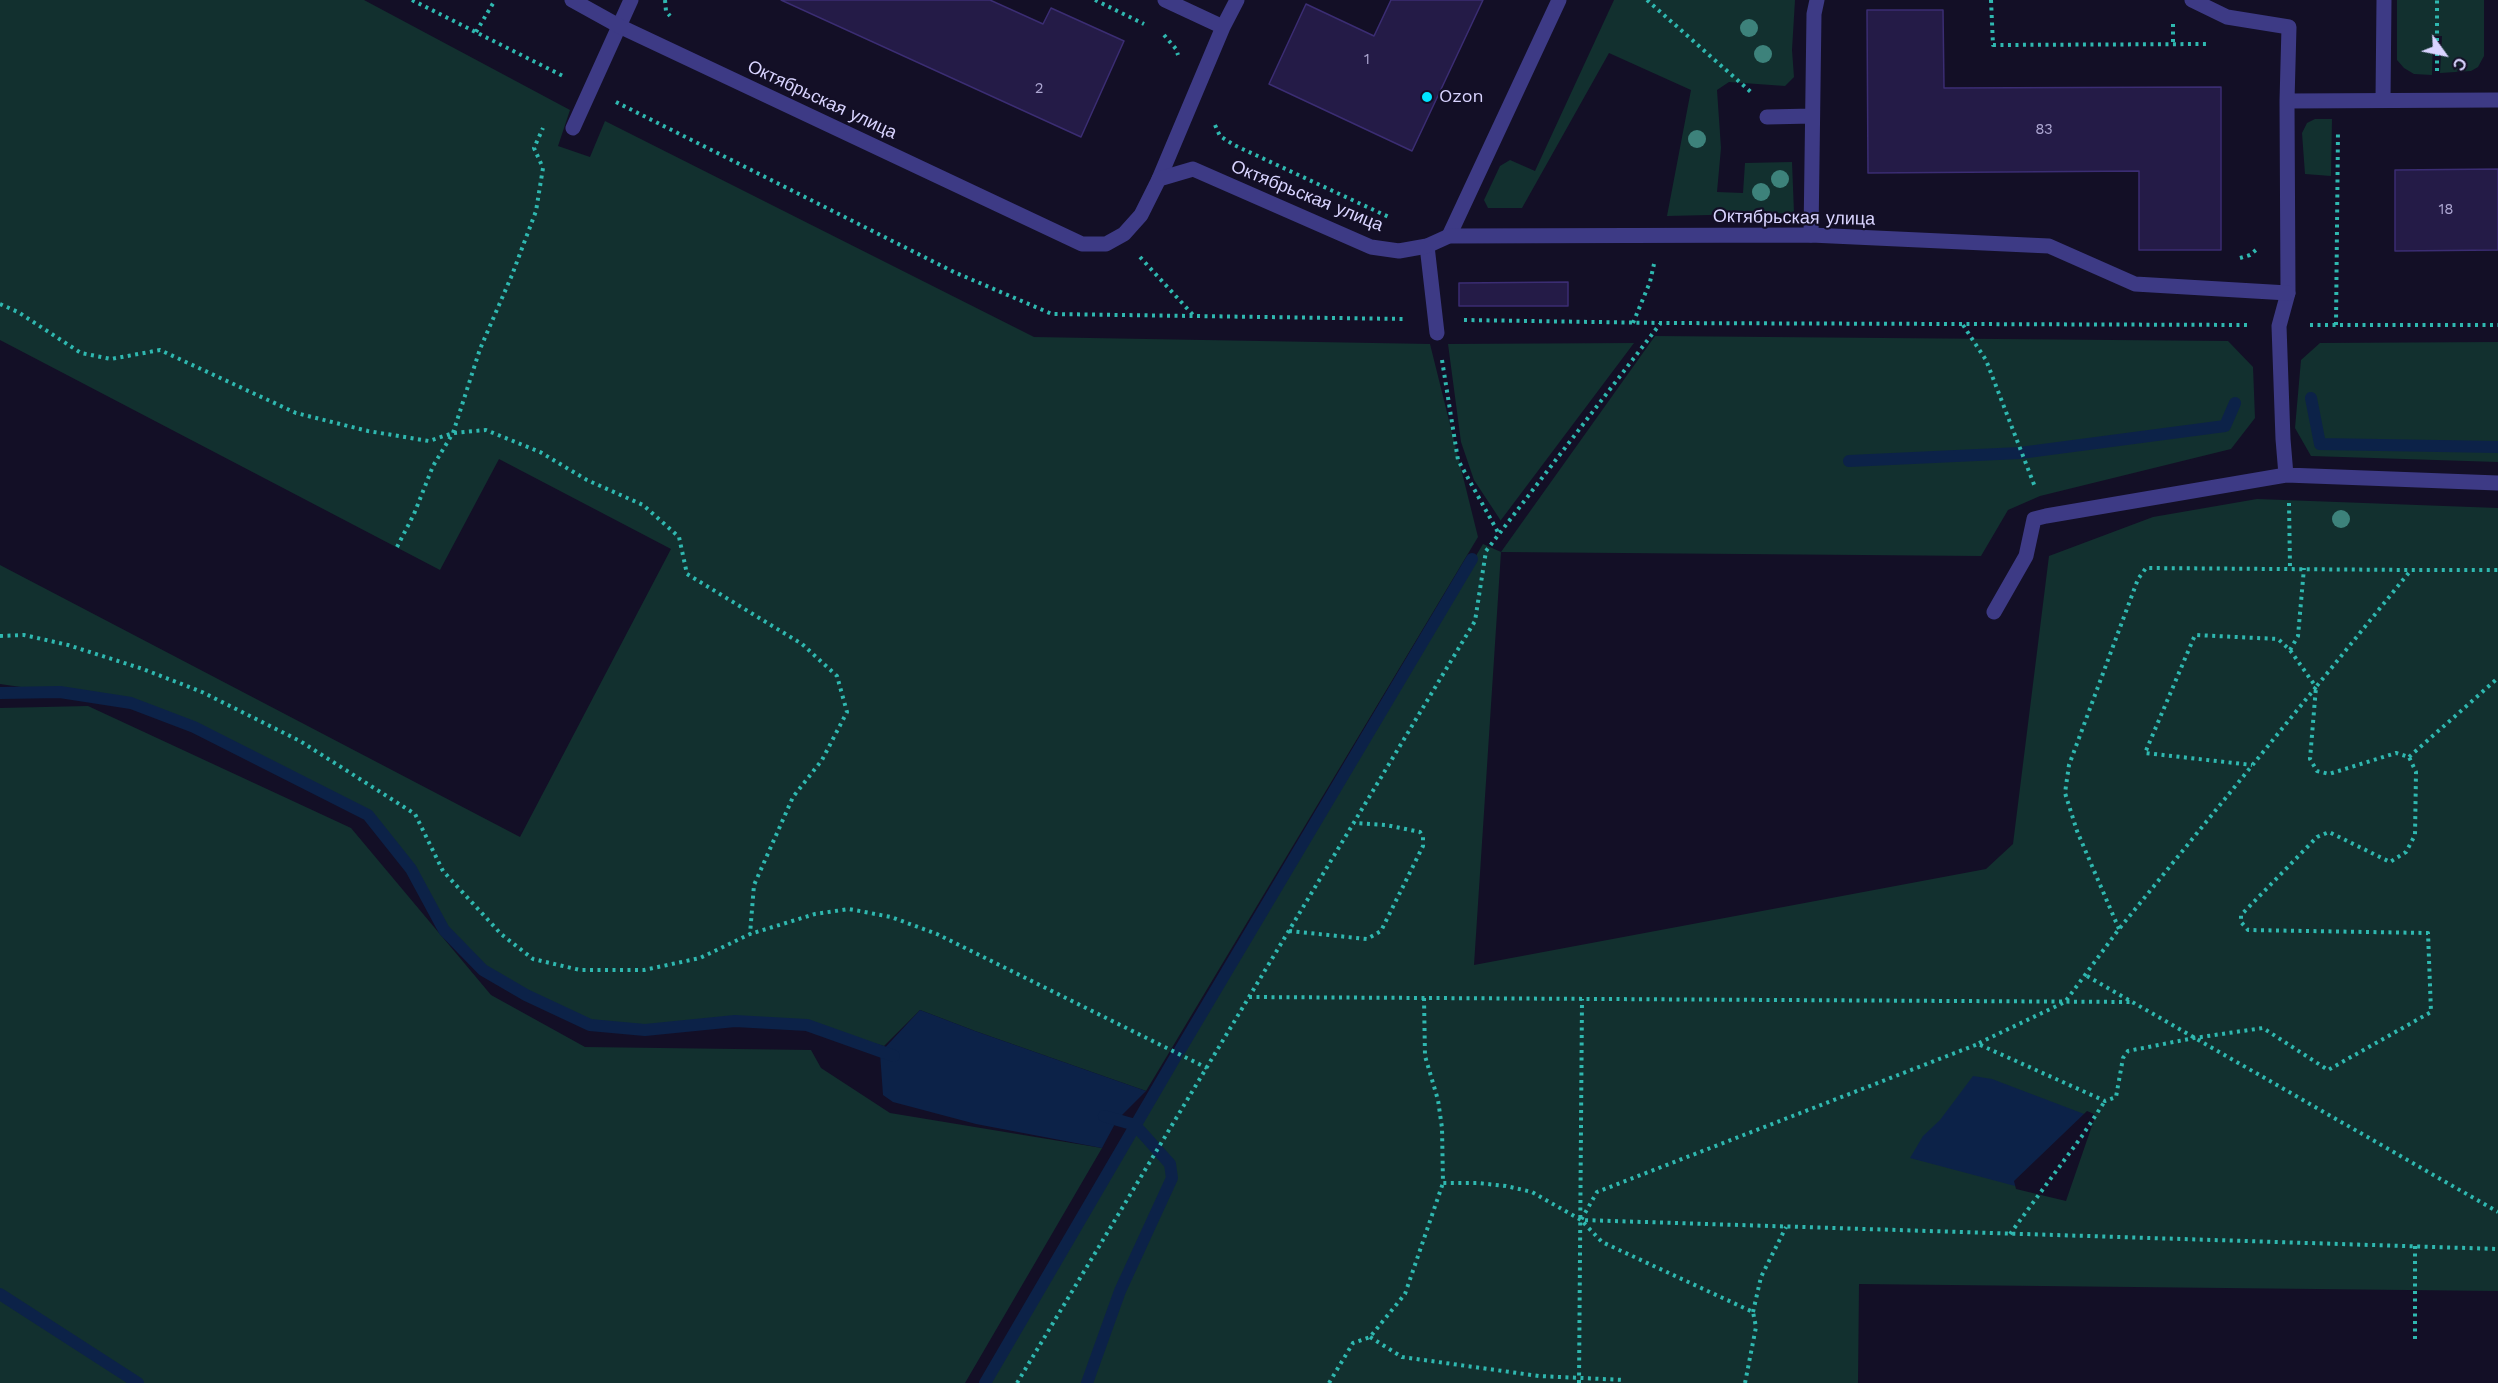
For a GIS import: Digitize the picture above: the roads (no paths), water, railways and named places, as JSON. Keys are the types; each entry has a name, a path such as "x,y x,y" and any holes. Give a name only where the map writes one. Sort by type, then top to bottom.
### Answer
{"street":[{"name":"Октябрьская улица","path":"572,0 619,26 1082,244 1106,244 1124,234 1141,215 1159,179 1193,169 1371,247 1399,251 1427,246 1449,236 1810,235 2049,246 2135,284 2288,293"},
{"path":"573,128 631,0"},
{"path":"1165,0 1223,27"},
{"path":"1159,179 1223,27 1237,0"},
{"path":"1449,236 1559,0"},
{"path":"1810,235 1814,14 1817,0"},
{"path":"2192,0 2227,17 2289,27 2288,293 2279,326 2286,475"},
{"path":"2383,100 2384,0"},
{"path":"2287,101 2498,100"},
{"path":"1767,117 1812,116"},
{"path":"1427,246 1437,333"},
{"path":"1994,612 2026,556 2034,519 2286,475 2498,483"}],"water":[{"path":"920,1010 1146,1091 1117,1120 1102,1148 976,1124 893,1102 883,1095 880,1053"},
{"path":"1973,1076 1992,1079 2092,1117 2064,1199 1910,1158 1923,1136 1940,1120"}],"waterway":[{"path":"2311,398 2320,444 2498,447"},
{"path":"1849,461 2020,453 2225,426 2235,403"},
{"path":"1180,1050 1472,559"},
{"path":"0,693 60,692 131,703 194,727 368,815 411,869 444,930 483,970 526,995 590,1025 645,1030 735,1021 807,1025 894,1056"},
{"path":"985,1383 1176,1056"},
{"path":"1087,1383 1120,1291 1172,1178 1170,1164 1135,1125 1104,1116"},
{"path":"0,1294 138,1383"}],"place":[{"name":"Ozon","path":"1427,97"}]}
